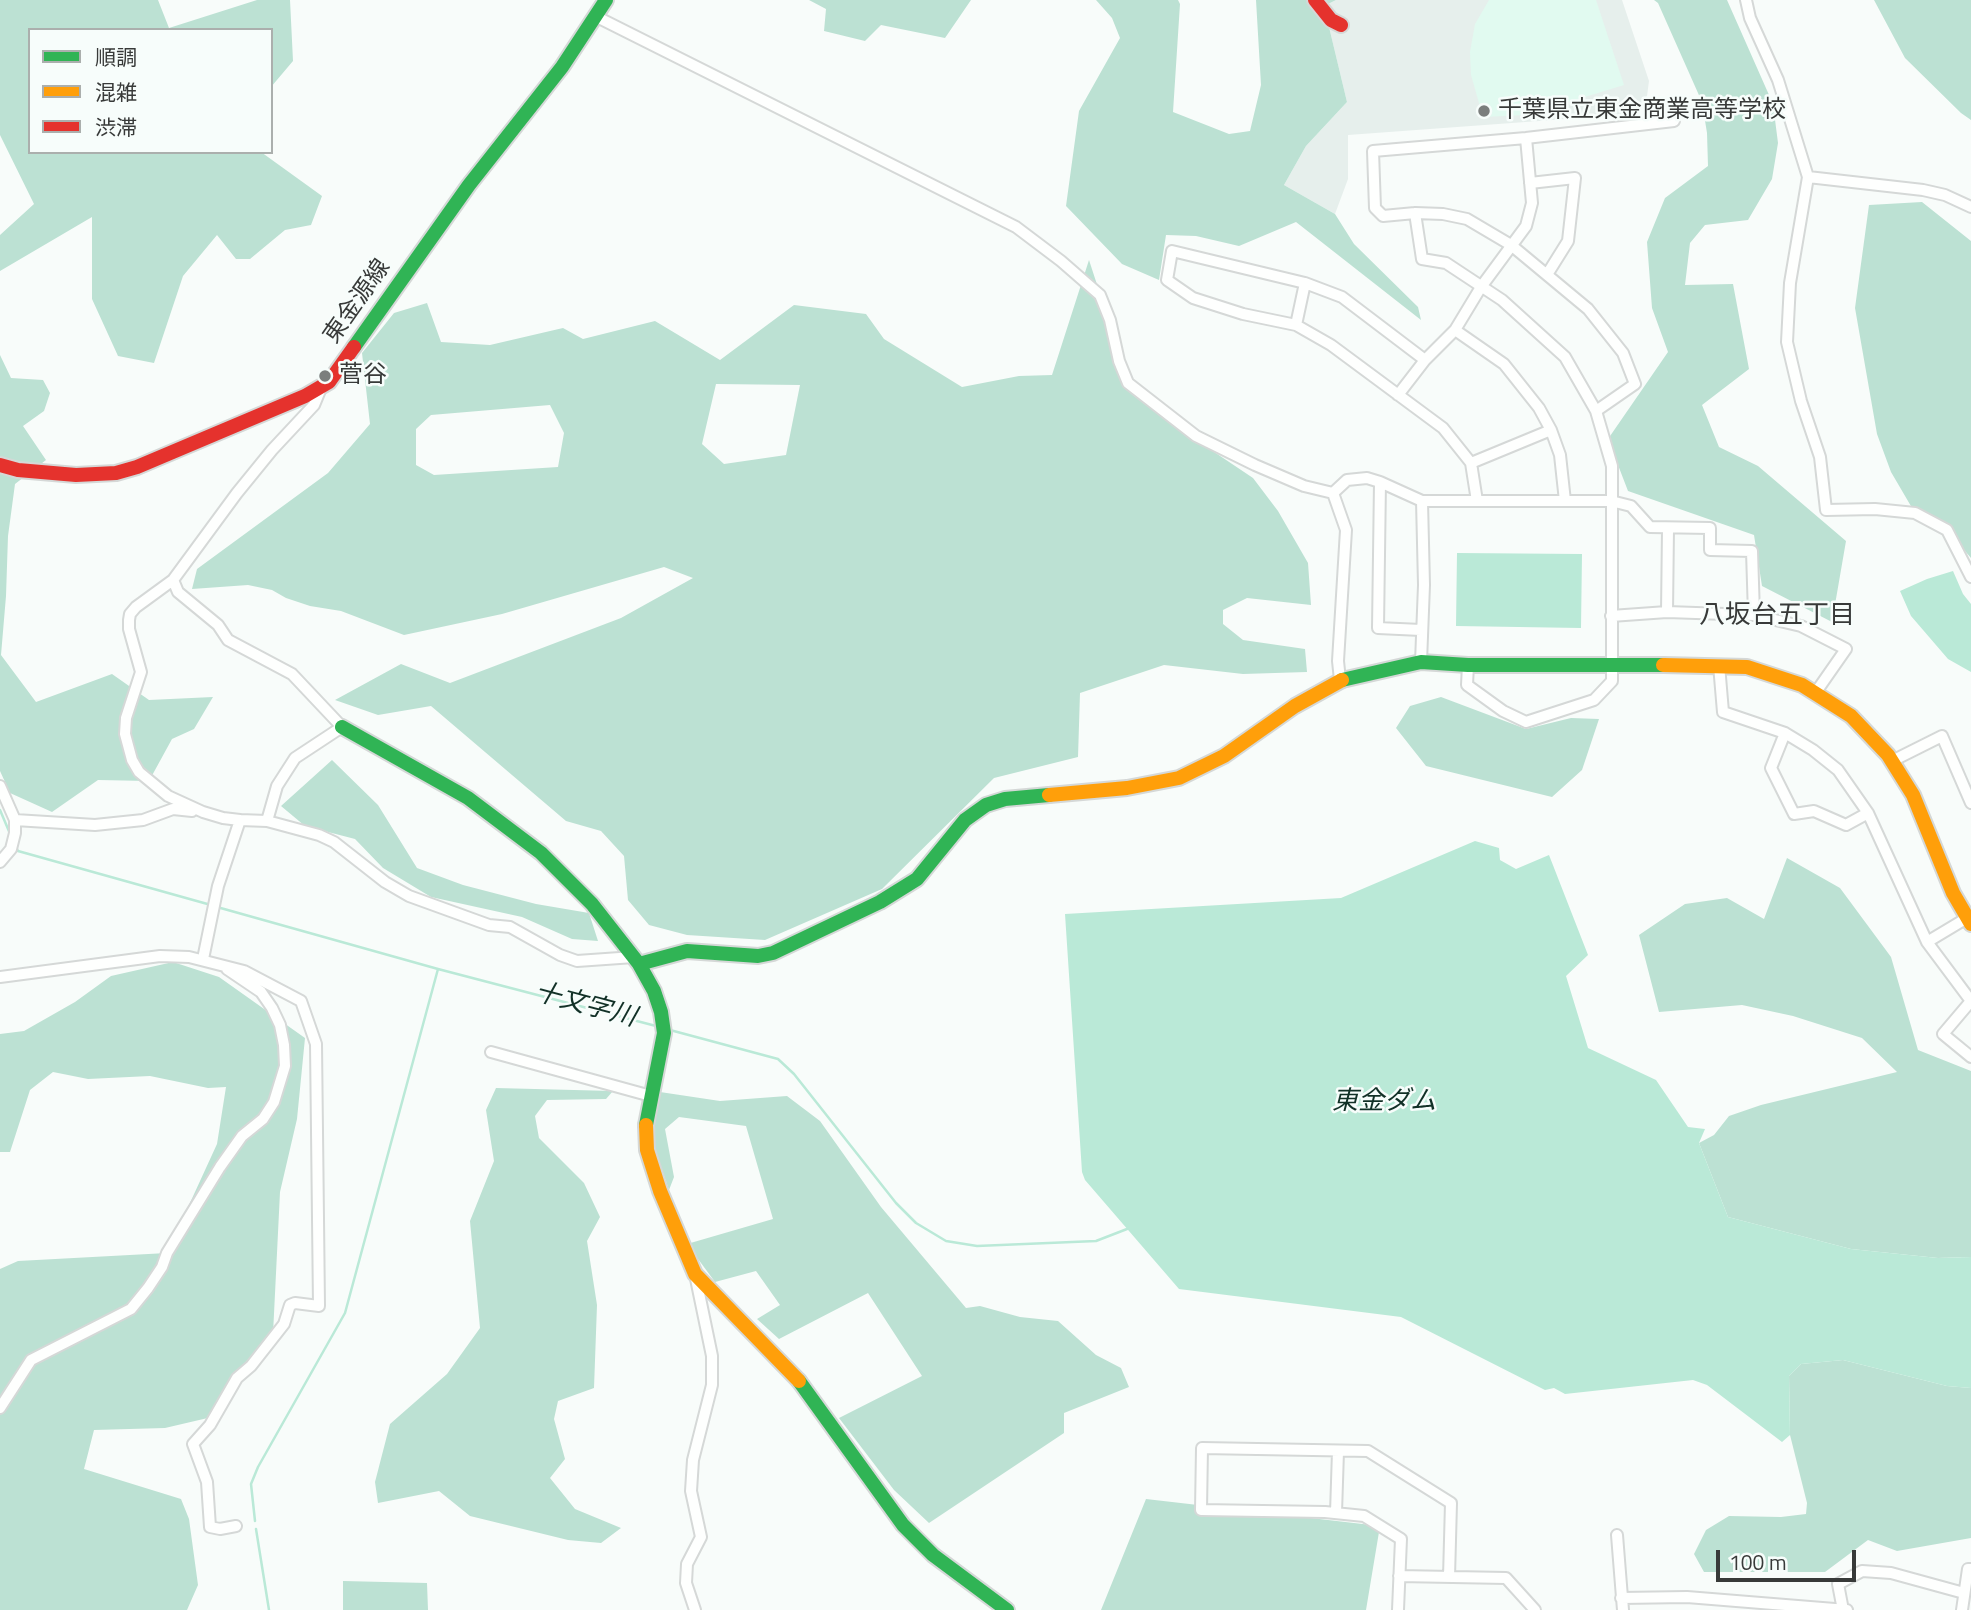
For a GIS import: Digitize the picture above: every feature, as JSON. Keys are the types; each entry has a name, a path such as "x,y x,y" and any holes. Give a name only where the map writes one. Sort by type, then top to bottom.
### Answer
{"street":[{"name":"東金源線","path":"0,465 18,470 76,475 116,473 137,467 321,388 335,375 469,185 562,67 606,0"},
{"path":"1315,0 1331,20 1341,25"},
{"path":"1746,0 1750,18 1778,80 1808,177 1790,283 1787,342 1801,401 1820,457 1826,510 1875,509 1915,513 1947,530 1971,577"},
{"path":"595,16 1016,227 1100,295 1128,383 1196,436 1255,466 1304,486 1333,492"},
{"path":"1597,411 1635,384 1623,353 1588,309 1511,244 1467,219 1443,214 1415,213 1383,216 1375,208 1373,151 1526,138 1674,121"},
{"path":"1398,395 1425,360 1455,330 1481,287 1526,226 1532,203 1526,138"},
{"path":"1808,177 1923,190 1945,195 1971,207"},
{"path":"1530,183 1575,178 1569,241 1548,273"},
{"path":"1415,213 1422,259 1446,263 1502,300 1565,357 1597,411 1612,466 1612,681 1594,700 1526,722 1503,711 1467,685 1468,665"},
{"path":"1425,360 1342,297 1305,283 1172,251 1167,280 1193,298 1243,314 1296,325 1331,345 1443,428 1471,463 1477,501"},
{"path":"1296,325 1305,283"},
{"path":"1455,330 1504,364 1539,408 1560,455 1566,501"},
{"path":"321,388 314,405 237,493 173,580 130,614 129,629 141,673 126,718 128,750 139,772 168,796 223,818 267,821 319,835 334,842 364,868 409,896 489,925 510,928 560,955 577,961 648,960 687,951 758,956 773,953 880,902 917,880 965,820 986,805 1005,799 1127,788 1179,778 1224,756 1295,706 1340,680 1421,662 1468,665 1747,667 1816,692 1851,716 1872,735 1913,794 1945,874 1969,921 1927,942"},
{"path":"1471,463 1551,430"},
{"path":"1333,492 1347,480 1367,478 1422,501 1611,501 1631,506 1650,527 1710,528 1710,550 1752,551 1754,615"},
{"path":"1381,482 1378,628 1422,630"},
{"path":"1333,492 1346,530 1338,661 1340,680"},
{"path":"1421,662 1422,501"},
{"path":"1667,612 1668,529"},
{"path":"173,580 178,592 218,625 228,640 292,674 342,727 468,798 541,853 592,904 636,960 654,991 664,1033 646,1119 647,1150 660,1191 695,1274 712,1356 712,1385 693,1460 691,1491 701,1537 687,1564 686,1583 695,1610"},
{"path":"1611,616 1667,612 1754,615 1801,626 1846,649 1816,692"},
{"path":"1719,665 1723,712 1785,733 1813,750 1838,770 1868,813 1927,942 1971,1001 1943,1034 1971,1057"},
{"path":"267,821 277,786 295,758 342,727"},
{"path":"1785,733 1771,768 1794,814 1814,811 1846,825 1868,813"},
{"path":"1892,761 1942,736 1971,803"},
{"path":"0,786 15,820 14,842 0,862"},
{"path":"15,820 95,825 143,820 173,809 203,812"},
{"path":"203,960 218,886 240,820"},
{"path":"0,977 160,956 203,960 244,971 301,1001 316,1044 319,1306 295,1303 290,1305 284,1324 257,1359 237,1378 210,1425 193,1444 207,1482 210,1527 220,1529 236,1526"},
{"path":"0,1408 31,1360 131,1309 155,1277 220,1167 242,1136 263,1119 274,1102 285,1066 280,1025 261,992 222,966"},
{"path":"491,1052 651,1096"},
{"path":"695,1274 793,1373 903,1525 942,1562 1006,1610"},
{"path":"1398,1610 1401,1539 1364,1516 1201,1510 1202,1448 1368,1451 1451,1503 1449,1577"},
{"path":"1336,1513 1338,1451"},
{"path":"1616,1535 1622,1610"},
{"path":"1962,1610 1968,1569 1971,1569"},
{"path":"1621,1598 1687,1597 1844,1610 1838,1584 1862,1571 1891,1573 1964,1593"},
{"path":"1399,1576 1506,1578 1535,1610"}],"shaded area":[{"path":"0,0 158,0 169,28 28,28 28,154 264,154 322,196 311,225 285,230 250,259 236,259 217,235 183,276 154,363 118,356 92,299 92,217 0,271 0,235 34,204 0,135"},
{"path":"257,0 290,0 293,61 273,85 273,28 169,28"},
{"path":"809,0 971,0 945,38 881,25 865,41 824,31 826,9"},
{"path":"1096,0 1178,0 1180,4 1173,112 1229,134 1250,131 1261,85 1256,0 1336,0 1324,6 1347,102 1306,146 1284,185 1335,214 1354,244 1418,307 1421,320 1296,222 1239,246 1196,236 1166,235 1159,280 1122,264 1066,206 1079,111 1120,38 1112,18"},
{"name":"千葉県立東金商業高等学校","path":"1336,0 1622,0 1649,81 1647,96 1639,106 1621,115 1348,135 1348,179 1335,214 1284,185 1306,146 1347,102 1324,6"},
{"path":"1489,0 1596,0 1624,85 1526,115 1483,117 1471,75 1470,52 1475,24"},
{"path":"1654,0 1727,0 1773,104 1778,143 1772,179 1748,220 1705,225 1690,243 1685,285 1733,284 1749,369 1702,405 1719,447 1758,466 1846,541 1832,622 1762,586 1754,535 1628,491 1608,439 1668,352 1652,308 1647,242 1665,198 1708,166 1702,102 1658,3"},
{"path":"1874,0 1971,0 1971,120 1905,58"},
{"path":"1922,202 1971,241 1971,558 1947,530 1915,513 1891,472 1877,434 1855,308 1869,205"},
{"path":"1089,260 1133,395 1253,478 1278,511 1308,563 1311,605 1247,598 1223,610 1223,624 1243,640 1305,649 1307,672 1243,674 1164,665 1080,693 1078,757 994,778 882,889 765,940 687,935 649,925 628,900 624,856 601,831 566,821 431,706 378,715 335,700 401,664 450,683 621,618 693,578 664,567 502,614 404,635 341,611 310,606 286,598 272,590 248,585 192,589 197,569 328,473 370,424 362,353 394,313 427,303 441,342 490,345 563,328 583,339 655,321 720,360 794,305 866,314 884,339 962,387 1019,376 1052,375","holes":["716,384 800,385 786,455 724,464 702,444","550,405 564,433 558,467 434,475 416,465 416,429 431,415"]},
{"path":"0,355 11,378 43,380 50,393 44,411 23,426 46,460 15,484 8,536 1,655 36,702 112,674 149,700 213,697 194,729 172,739 149,781 98,780 52,812 10,793 0,771"},
{"path":"1441,697 1526,729 1571,718 1599,719 1582,770 1552,797 1426,766 1396,728 1410,706"},
{"path":"332,760 378,805 417,868 463,885 536,904 589,913 598,941 572,939 522,917 431,897 383,868 355,839 305,826 281,806"},
{"path":"1787,858 1840,888 1891,957 1918,1050 1971,1071 1971,1257 1938,1258 1851,1249 1728,1217 1699,1143 1714,1135 1729,1116 1761,1105 1897,1072 1862,1038 1793,1016 1742,1005 1659,1012 1639,935 1685,904 1727,898 1764,919"},
{"path":"173,962 219,977 305,1038 297,1119 280,1192 273,1334 212,1417 165,1428 94,1430 84,1469 181,1499 189,1519 198,1585 187,1610 0,1610 0,1269 18,1261 167,1253 217,1144 226,1087 208,1088 150,1076 88,1079 53,1072 30,1090 10,1152 0,1152 0,1034 24,1031 75,1002 111,976"},
{"path":"496,1088 613,1091 606,1099 547,1100 535,1116 539,1138 584,1183 600,1217 587,1241 597,1305 594,1388 558,1401 554,1419 565,1459 550,1478 575,1509 621,1528 601,1543 568,1540 470,1516 439,1491 378,1503 375,1482 390,1424 447,1374 480,1328 470,1221 494,1161 486,1110"},
{"path":"660,1092 720,1101 787,1096 820,1121 881,1207 966,1308 980,1306 1020,1317 1058,1321 1096,1355 1121,1368 1129,1387 1064,1413 1064,1433 929,1523 894,1490 839,1418 922,1376 868,1293 779,1339 757,1319 780,1305 756,1271 715,1282 687,1244 773,1219 746,1126 679,1117 665,1129 674,1177 669,1190 652,1141"},
{"path":"1843,1360 1947,1386 1971,1388 1971,1538 1897,1551 1868,1540 1825,1572 1704,1572 1694,1554 1706,1530 1729,1516 1781,1517 1806,1514 1807,1503 1790,1435 1789,1376 1801,1364"},
{"path":"1146,1499 1380,1526 1366,1610 1101,1610"},
{"path":"343,1581 427,1583 428,1610 343,1610"}],"water":[{"path":"1457,553 1582,554 1581,628 1456,626"},
{"path":"1953,571 1963,594 1971,604 1971,672 1948,659 1911,616 1900,591"},
{"name":"東金ダム","path":"1475,841 1499,848 1500,860 1516,869 1549,855 1588,955 1566,976 1588,1048 1656,1080 1688,1127 1705,1129 1699,1143 1728,1217 1851,1249 1938,1258 1971,1257 1971,1388 1947,1386 1843,1360 1801,1364 1789,1376 1790,1435 1782,1442 1707,1385 1693,1380 1565,1394 1554,1388 1545,1390 1401,1317 1179,1289 1085,1180 1082,1172 1065,914 1341,898"}],"waterway":[{"name":"十文字川","path":"0,810 11,836"},
{"name":"十文字川","path":"15,845 18,851 211,905"},
{"name":"十文字川","path":"217,907 656,1026"},
{"path":"255,1521 251,1484 258,1467 345,1313 438,969"},
{"name":"十文字川","path":"670,1030 778,1059 794,1074 896,1203 916,1223 946,1241 977,1246 1096,1241 1127,1229"},
{"path":"256,1529 269,1610"}],"traffic: fast":[{"path":"354,347 469,185 562,67 606,0"},
{"path":"1342,680 1421,662 1468,665 1663,665"},
{"path":"342,727 468,798 541,853 592,904 639,964 654,991 664,1033 646,1125"},
{"path":"639,964 687,951 758,956 773,953 880,902 917,879 965,820 986,805 1005,799 1049,795"},
{"path":"799,1381 903,1525 933,1555 1007,1610"}],"traffic: slow":[{"path":"1663,665 1747,667 1802,685 1851,716 1888,755 1913,795 1953,893 1971,924"},
{"path":"1049,795 1127,788 1179,778 1224,756 1295,706 1342,680"},
{"path":"646,1125 647,1150 660,1191 695,1274 799,1381"}],"traffic: jam":[{"path":"1315,0 1331,20 1341,25"},
{"path":"0,465 18,470 76,475 116,473 137,467 305,396 329,382 354,347"}],"place":[{"name":"千葉県立東金商業高等学校","path":"1484,111"},
{"name":"菅谷","path":"325,376"}],"district":[{"name":"八坂台五丁目","path":"1777,617"}]}
